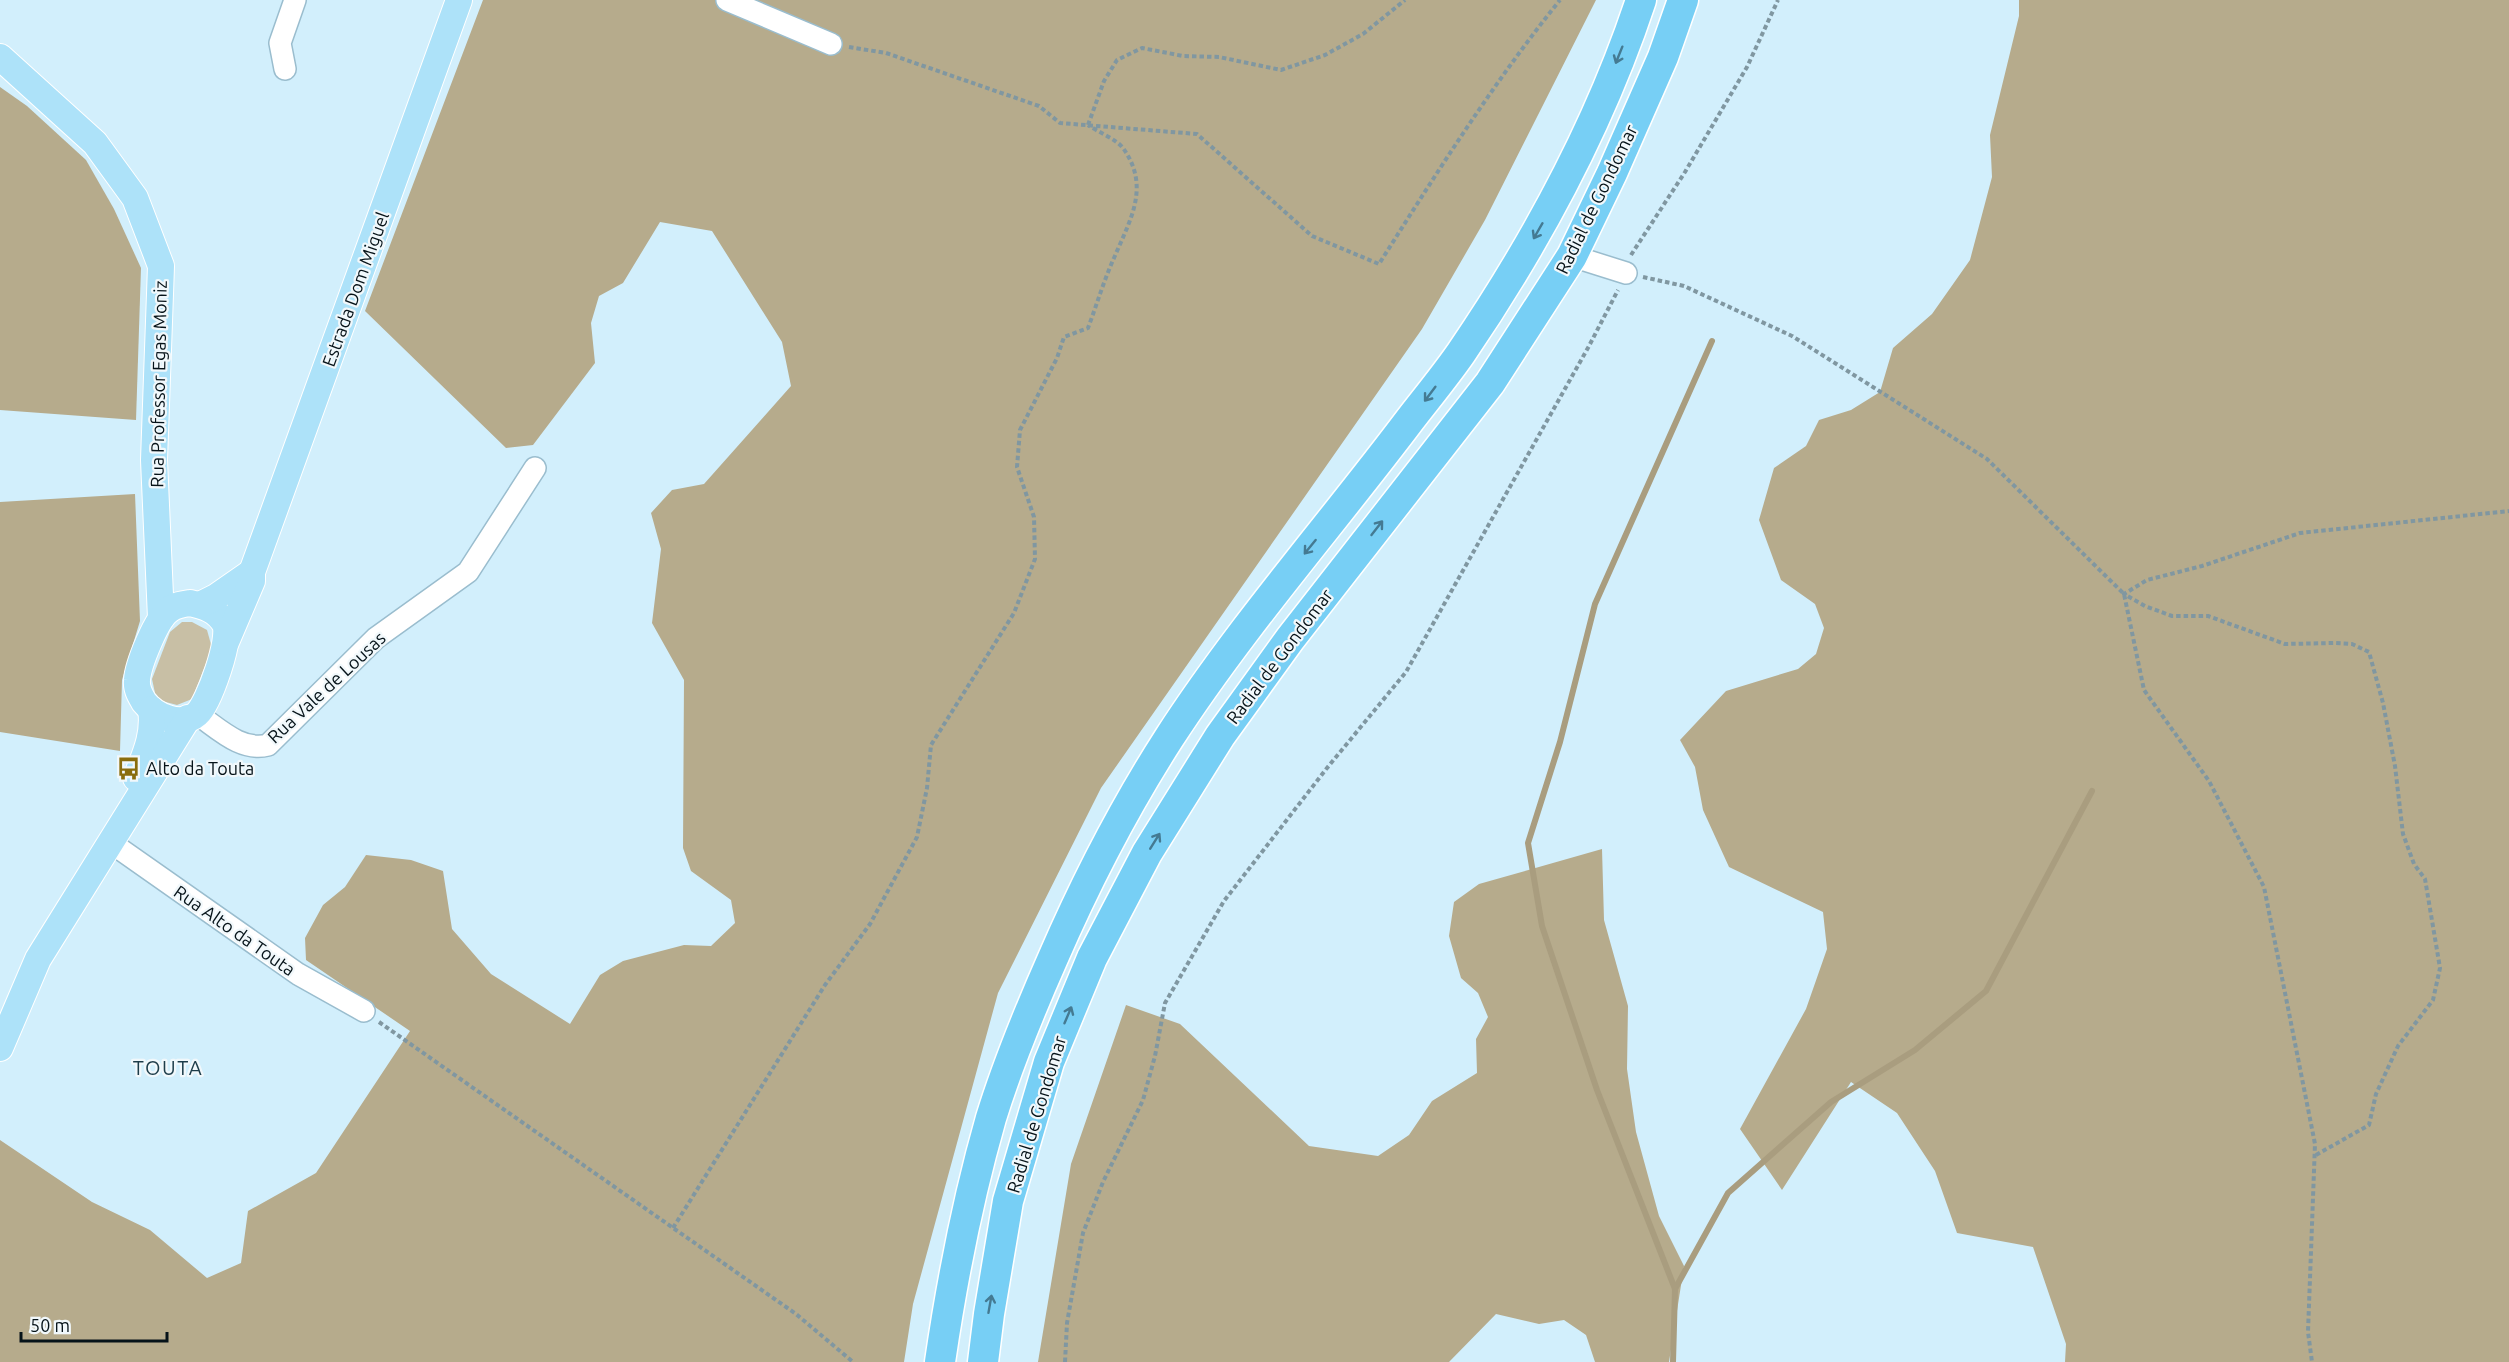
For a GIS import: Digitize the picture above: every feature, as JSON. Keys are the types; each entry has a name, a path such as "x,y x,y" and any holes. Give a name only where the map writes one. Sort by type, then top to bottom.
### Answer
{"highway":[{"name":"Radial de Gondomar","path":"940,1362 950,1296 992,1118 1022,1027 1088,878 1167,740 1257,613 1372,470 1460,354 1537,234 1579,155 1641,0"},
{"name":"Radial de Gondomar","path":"983,1362 988,1314 1008,1202 1049,1062 1092,958 1147,854 1227,726 1290,639 1490,383 1572,256 1663,57 1683,0"}],"main road":[{"name":"Estrada Dom Miguel","path":"226,642 252,582 252,572 459,2"},
{"name":"Rua Professor Egas Moniz","path":"0,57 95,142 135,198 161,266 154,460 161,618"},
{"name":"Rua Professor Egas Moniz","path":"156,519 181,588 195,604"},
{"path":"192,716 174,719 160,716 140,696 137,678 161,618 169,609 216,597 252,572"},
{"path":"0,1048 38,959 110,842 192,716 207,699 226,642 226,625 217,614 195,604"},
{"path":"110,842 151,738 153,723 151,709"}],"street":[{"path":"285,69 280,43 295,0"},
{"path":"727,0 831,44"},
{"path":"1572,256 1626,273"},
{"name":"Rua Vale de Lousas","path":"192,716 251,747 268,745 275,740 376,638 468,572 535,468"},
{"name":"Rua Alto da Touta","path":"110,842 298,974 364,1011"}],"path":[{"path":"1088,125 1104,81 1117,60 1142,48 1183,56 1219,57 1281,70 1325,55 1363,34 1405,0"},
{"path":"831,44 886,53 1039,106 1060,123 1197,134 1312,236 1379,264 1432,180 1520,51 1560,0"},
{"path":"1065,1362 1067,1323 1083,1233 1103,1182 1143,1100 1155,1056 1165,1003 1224,901 1327,768 1406,672 1589,346 1626,273 1632,250 1685,172 1741,77 1778,0"},
{"path":"673,1228 825,985 870,924 916,837 927,788 932,745 1014,612 1035,559 1034,517 1017,467 1020,430 1057,358 1064,337 1088,328 1133,216 1137,191 1132,165 1122,146 1088,125"},
{"path":"1626,273 1684,286 1792,336 1987,459 2124,594 2145,606 2172,616 2208,616 2285,644 2352,644 2369,652 2384,703 2395,766 2403,834 2414,864 2425,879 2440,968 2433,1000 2398,1046 2376,1094 2369,1125 2315,1156"},
{"path":"2124,594 2147,580 2202,566 2300,533 2509,511"},
{"path":"2124,594 2144,690 2209,781 2264,887 2315,1144 2308,1332 2312,1362"},
{"path":"364,1011 796,1314 853,1362"}],"shaded area":[{"path":"483,0 1596,0 1485,220 1422,329 1101,788 998,993 913,1304 904,1362 0,1362 0,1140 92,1202 150,1230 207,1278 241,1263 248,1211 316,1173 410,1031 306,960 305,938 323,905 345,887 366,855 411,860 443,871 452,929 491,974 570,1024 600,975 623,961 684,945 711,946 735,923 731,900 691,871 683,848 684,680 652,623 661,549 651,513 672,490 704,484 791,386 782,342 712,231 660,222 623,283 599,296 591,323 595,363 533,445 506,448 365,311"},
{"path":"2019,0 2509,0 2509,1362 2065,1362 2066,1344 2033,1247 1957,1233 1935,1171 1897,1113 1851,1082 1782,1190 1740,1129 1806,1009 1827,949 1823,912 1729,867 1703,810 1695,767 1680,740 1726,691 1798,669 1816,654 1824,628 1815,604 1781,580 1759,520 1774,468 1806,446 1819,420 1851,410 1880,392 1893,348 1932,314 1970,260 1992,177 1990,135 2019,16"},
{"path":"0,87 27,106 86,160 114,209 141,268 136,420 0,410"},
{"path":"135,494 140,621 122,680 120,751 0,732 0,502"},
{"path":"182,622 192,622 207,630 212,648 192,699 177,705 162,701 155,693 152,679 170,632"},
{"path":"1602,849 1604,920 1628,1006 1627,1069 1636,1132 1659,1216 1684,1266 1669,1362 1595,1362 1586,1335 1564,1320 1539,1324 1496,1314 1449,1362 1038,1362 1071,1164 1126,1005 1180,1024 1309,1146 1378,1156 1409,1135 1432,1101 1477,1073 1476,1039 1488,1017 1478,993 1461,978 1449,936 1454,902 1479,884"}],"waterway":[{"path":"1673,1362 1675,1289 1597,1090 1542,926 1528,843 1560,742 1595,604 1712,341"},
{"path":"1675,1289 1728,1193 1831,1102 1915,1050 1986,991 2092,791"}],"place":[{"name":"Alto da Touta","path":"128,768"}],"district":[{"name":"TOUTA","path":"168,1067"}]}
